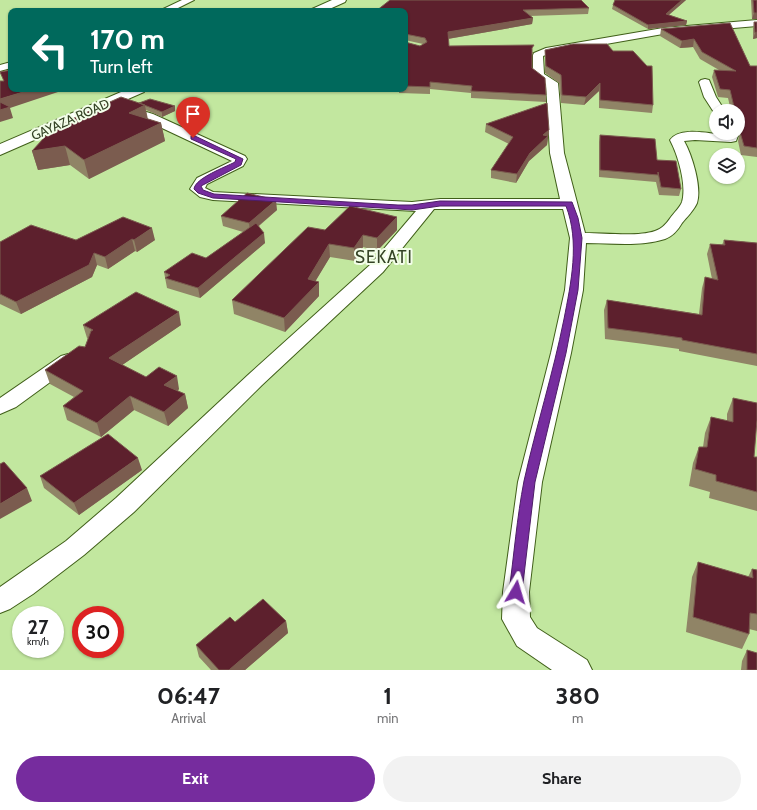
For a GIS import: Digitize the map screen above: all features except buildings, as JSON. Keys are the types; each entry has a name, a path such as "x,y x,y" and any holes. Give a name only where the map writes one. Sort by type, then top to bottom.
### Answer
{"main road":[{"path":"323,8 341,0"},
{"name":"GAYAZA ROAD","path":"0,150 132,92"}],"street":[{"path":"171,8 190,0"},
{"path":"577,670 527,637 516,619 516,592 530,482 574,290 578,238 557,153 552,84 539,75 539,53 663,31 740,23 757,23"},
{"path":"705,82 710,97 714,104"},
{"path":"107,103 149,117 240,159 238,163 202,181 198,186 198,189 205,194 213,196 398,207 440,204 569,204"},
{"path":"578,238 643,238 661,235 670,229 689,203 690,193 687,163 677,140 681,137 689,136 709,138"},
{"path":"0,601 24,586 75,548 125,505 255,380 376,268 429,205"},
{"path":"0,407 82,350"}],"district":[{"name":"SEKATI","path":"384,257"}],"route":[{"path":"193,138 237,156 240,159 238,163 202,181 198,186 200,192 213,196 398,207 440,204 569,204 574,218 578,238 574,290 561,353 530,482 516,592"}]}
